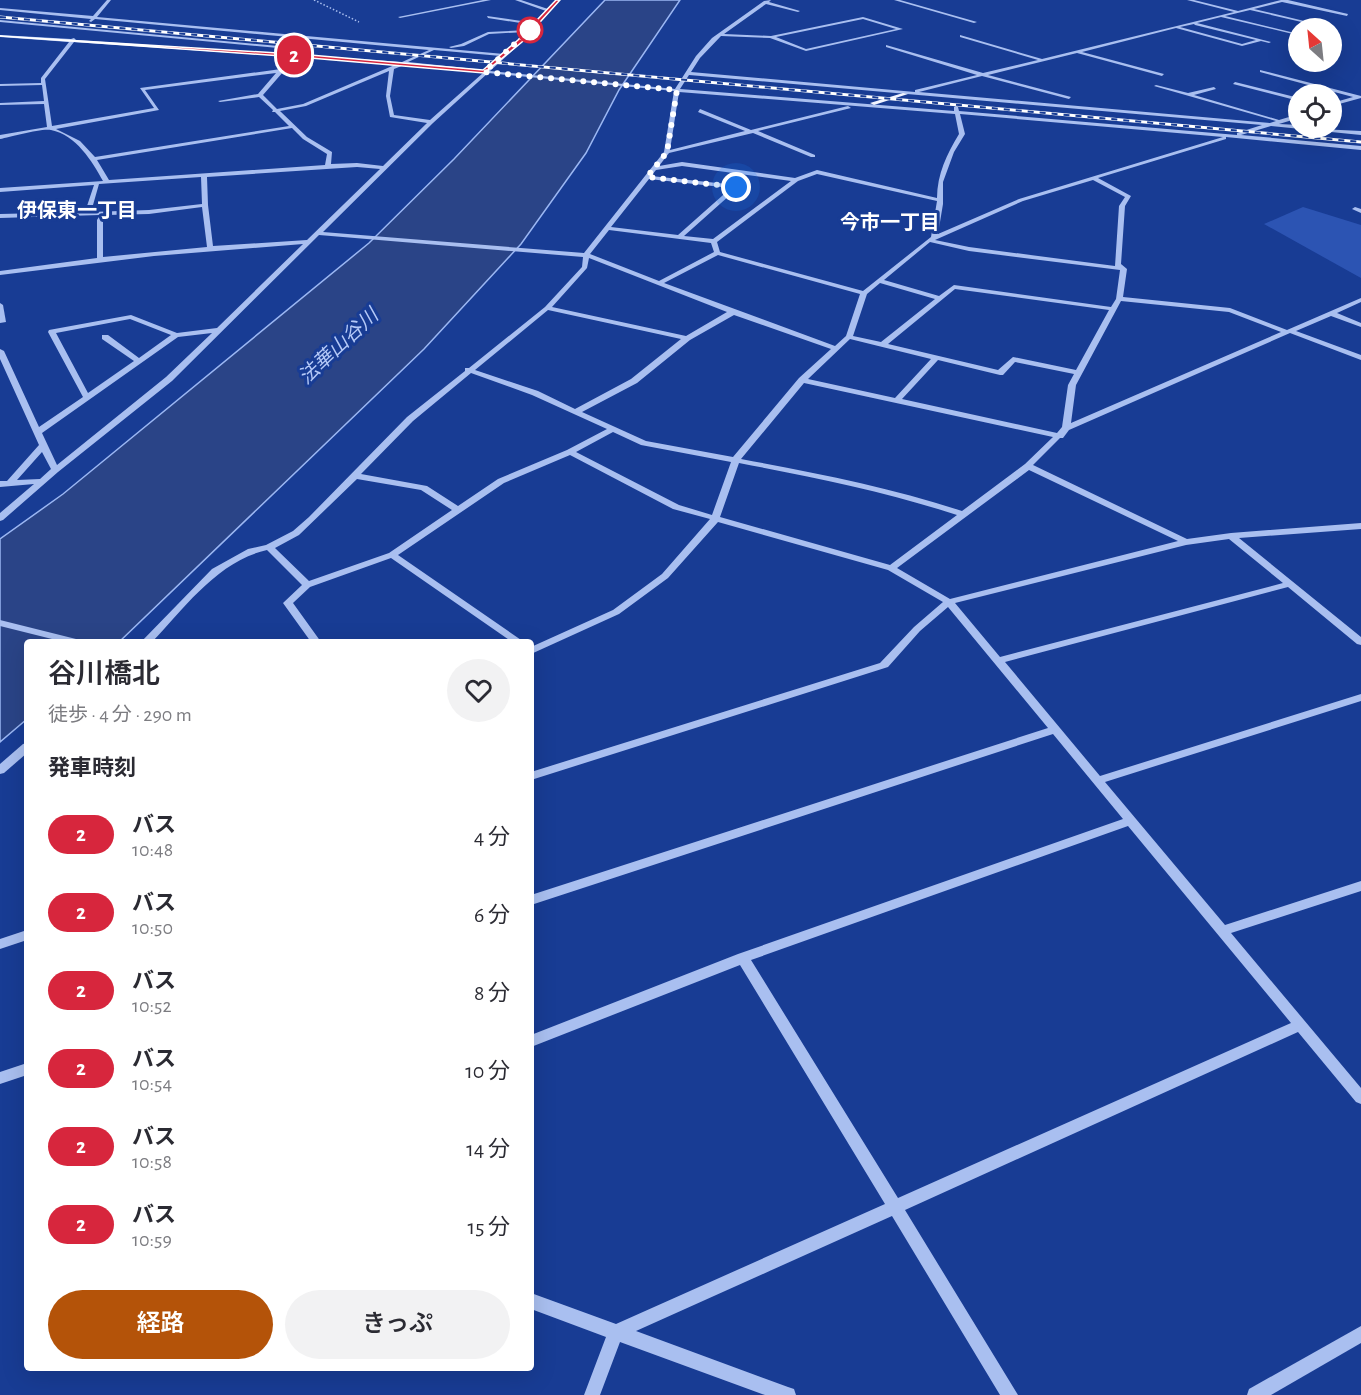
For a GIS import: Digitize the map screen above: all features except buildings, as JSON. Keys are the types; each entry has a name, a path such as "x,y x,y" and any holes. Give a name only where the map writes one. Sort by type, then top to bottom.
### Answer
{"main road":[{"path":"874,103 908,94"}],"street":[{"path":"50,128 43,79 71,41 85,29 109,0"},
{"path":"400,17 489,0"},
{"path":"517,0 548,10"},
{"path":"0,518 55,470 169,379 558,0"},
{"path":"896,0 975,22"},
{"path":"1189,0 1238,12"},
{"path":"149,639 214,571 251,551 269,547 296,533 357,476 410,419 547,308 585,267 586,255 667,152 677,90 698,57 719,35 767,1 798,11"},
{"path":"908,94 982,73 1285,1 1347,15"},
{"path":"0,9 504,55"},
{"path":"1249,9 1288,18"},
{"path":"426,12 440,17"},
{"path":"1220,16 1288,32"},
{"path":"488,17 535,24"},
{"path":"719,35 771,37 863,18 901,29 806,50 771,37"},
{"path":"0,21 295,48"},
{"path":"1193,23 1269,42"},
{"path":"1175,27 1242,45 1261,40"},
{"path":"1275,29 1282,27"},
{"path":"274,111 304,105 434,49 462,45 488,33 528,31"},
{"path":"0,36 402,63 650,88 959,112 1361,148"},
{"path":"962,36 1041,59"},
{"path":"888,46 968,71 1068,98"},
{"path":"319,51 412,59"},
{"path":"913,54 925,51"},
{"path":"1075,51 1162,75"},
{"path":"220,101 260,95 281,71 288,55"},
{"path":"392,68 388,96 392,116 431,122"},
{"path":"0,137 157,109 142,89 281,71"},
{"path":"1262,71 1359,98"},
{"path":"687,73 1288,127"},
{"path":"1235,83 1288,97"},
{"path":"0,86 44,84"},
{"path":"1156,86 1281,121"},
{"path":"1188,95 1214,88"},
{"path":"1055,94 1063,91"},
{"path":"260,95 274,111 305,138 330,153 328,166"},
{"path":"931,239 940,200 940,182 951,152 962,134 959,112 951,96"},
{"path":"1342,102 1359,98"},
{"path":"0,104 45,102"},
{"path":"667,152 874,103"},
{"path":"700,111 813,156"},
{"path":"534,649 616,612 664,576 715,519 735,459 802,380 849,337 864,293 931,239 1021,200 1288,119"},
{"path":"94,159 291,126"},
{"path":"50,128 70,135 94,159 107,183"},
{"path":"1342,131 1361,133"},
{"path":"655,168 682,164 796,180"},
{"path":"0,190 328,166 357,165 385,168"},
{"path":"607,228 714,241 796,180 817,172 940,200"},
{"path":"204,175 210,247"},
{"path":"647,177 736,187 679,237"},
{"path":"1094,178 1128,196 1122,206 1118,265 1124,269"},
{"path":"88,213 97,183"},
{"path":"0,216 149,212 205,205"},
{"path":"100,258 100,220 105,213"},
{"path":"318,233 586,255 661,282 733,312 837,349"},
{"path":"931,239 979,251 1124,269"},
{"path":"714,241 717,253"},
{"path":"0,273 100,258 210,247 308,242"},
{"path":"661,282 717,253 864,293"},
{"path":"891,568 1028,466 1060,436 1066,428 1072,385 1119,299 1124,269"},
{"path":"880,281 940,298"},
{"path":"882,345 954,287 1114,309"},
{"path":"1119,299 1230,310 1361,358"},
{"path":"1066,428 1361,300"},
{"path":"0,304 4,321 0,321"},
{"path":"547,308 687,338"},
{"path":"575,412 634,381 687,338 733,312"},
{"path":"1330,313 1361,325"},
{"path":"87,398 52,332 132,316 176,335"},
{"path":"38,432 176,335 219,330"},
{"path":"105,337 139,362"},
{"path":"849,337 1000,373 1013,359 1080,373"},
{"path":"0,351 55,470"},
{"path":"897,400 936,358"},
{"path":"468,370 536,393 611,430 644,443 842,480 917,499 964,514"},
{"path":"802,380 1060,436"},
{"path":"314,639 288,603 307,585 392,555 501,481 570,452 611,430"},
{"path":"10,483 44,445"},
{"path":"570,452 676,507 891,568 949,602 1361,1098"},
{"path":"1028,466 1186,542"},
{"path":"357,476 424,488 458,510"},
{"path":"0,484 42,481"},
{"path":"534,775 884,665 916,629 949,602 1186,542 1231,536 1361,526"},
{"path":"1231,536 1361,642"},
{"path":"269,547 307,585"},
{"path":"392,555 515,639"},
{"path":"997,661 1290,584"},
{"path":"0,623 64,639"},
{"path":"1097,781 1361,697"},
{"path":"534,899 1055,730"},
{"path":"0,770 24,750"},
{"path":"534,1040 743,958 1130,820"},
{"path":"1222,931 1361,886"},
{"path":"0,944 24,936"},
{"path":"743,958 1010,1395"},
{"path":"592,1395 616,1332 896,1209 1300,1025"},
{"path":"0,1078 24,1070"},
{"path":"534,1302 788,1395"},
{"path":"1255,1395 1361,1334"}],"shaded area":[{"path":"1303,207 1361,225 1361,278 1264,224"}],"water":[{"name":"法華山谷川","path":"605,0 680,0 619,90 586,153 521,244 424,349 122,639 24,639 24,722 0,742 0,539 63,494 369,243 454,159"}],"railway":[{"path":"0,17 1361,142"}],"bus line":[{"name":"2","path":"0,36 310,56 484,72 520,41 558,0"}],"district":[{"name":"伊保東一丁目","path":"77,210"},
{"name":"今市一丁目","path":"890,222"}],"route":[{"path":"530,30 484,72 677,90 667,152 647,177 736,187"}]}
